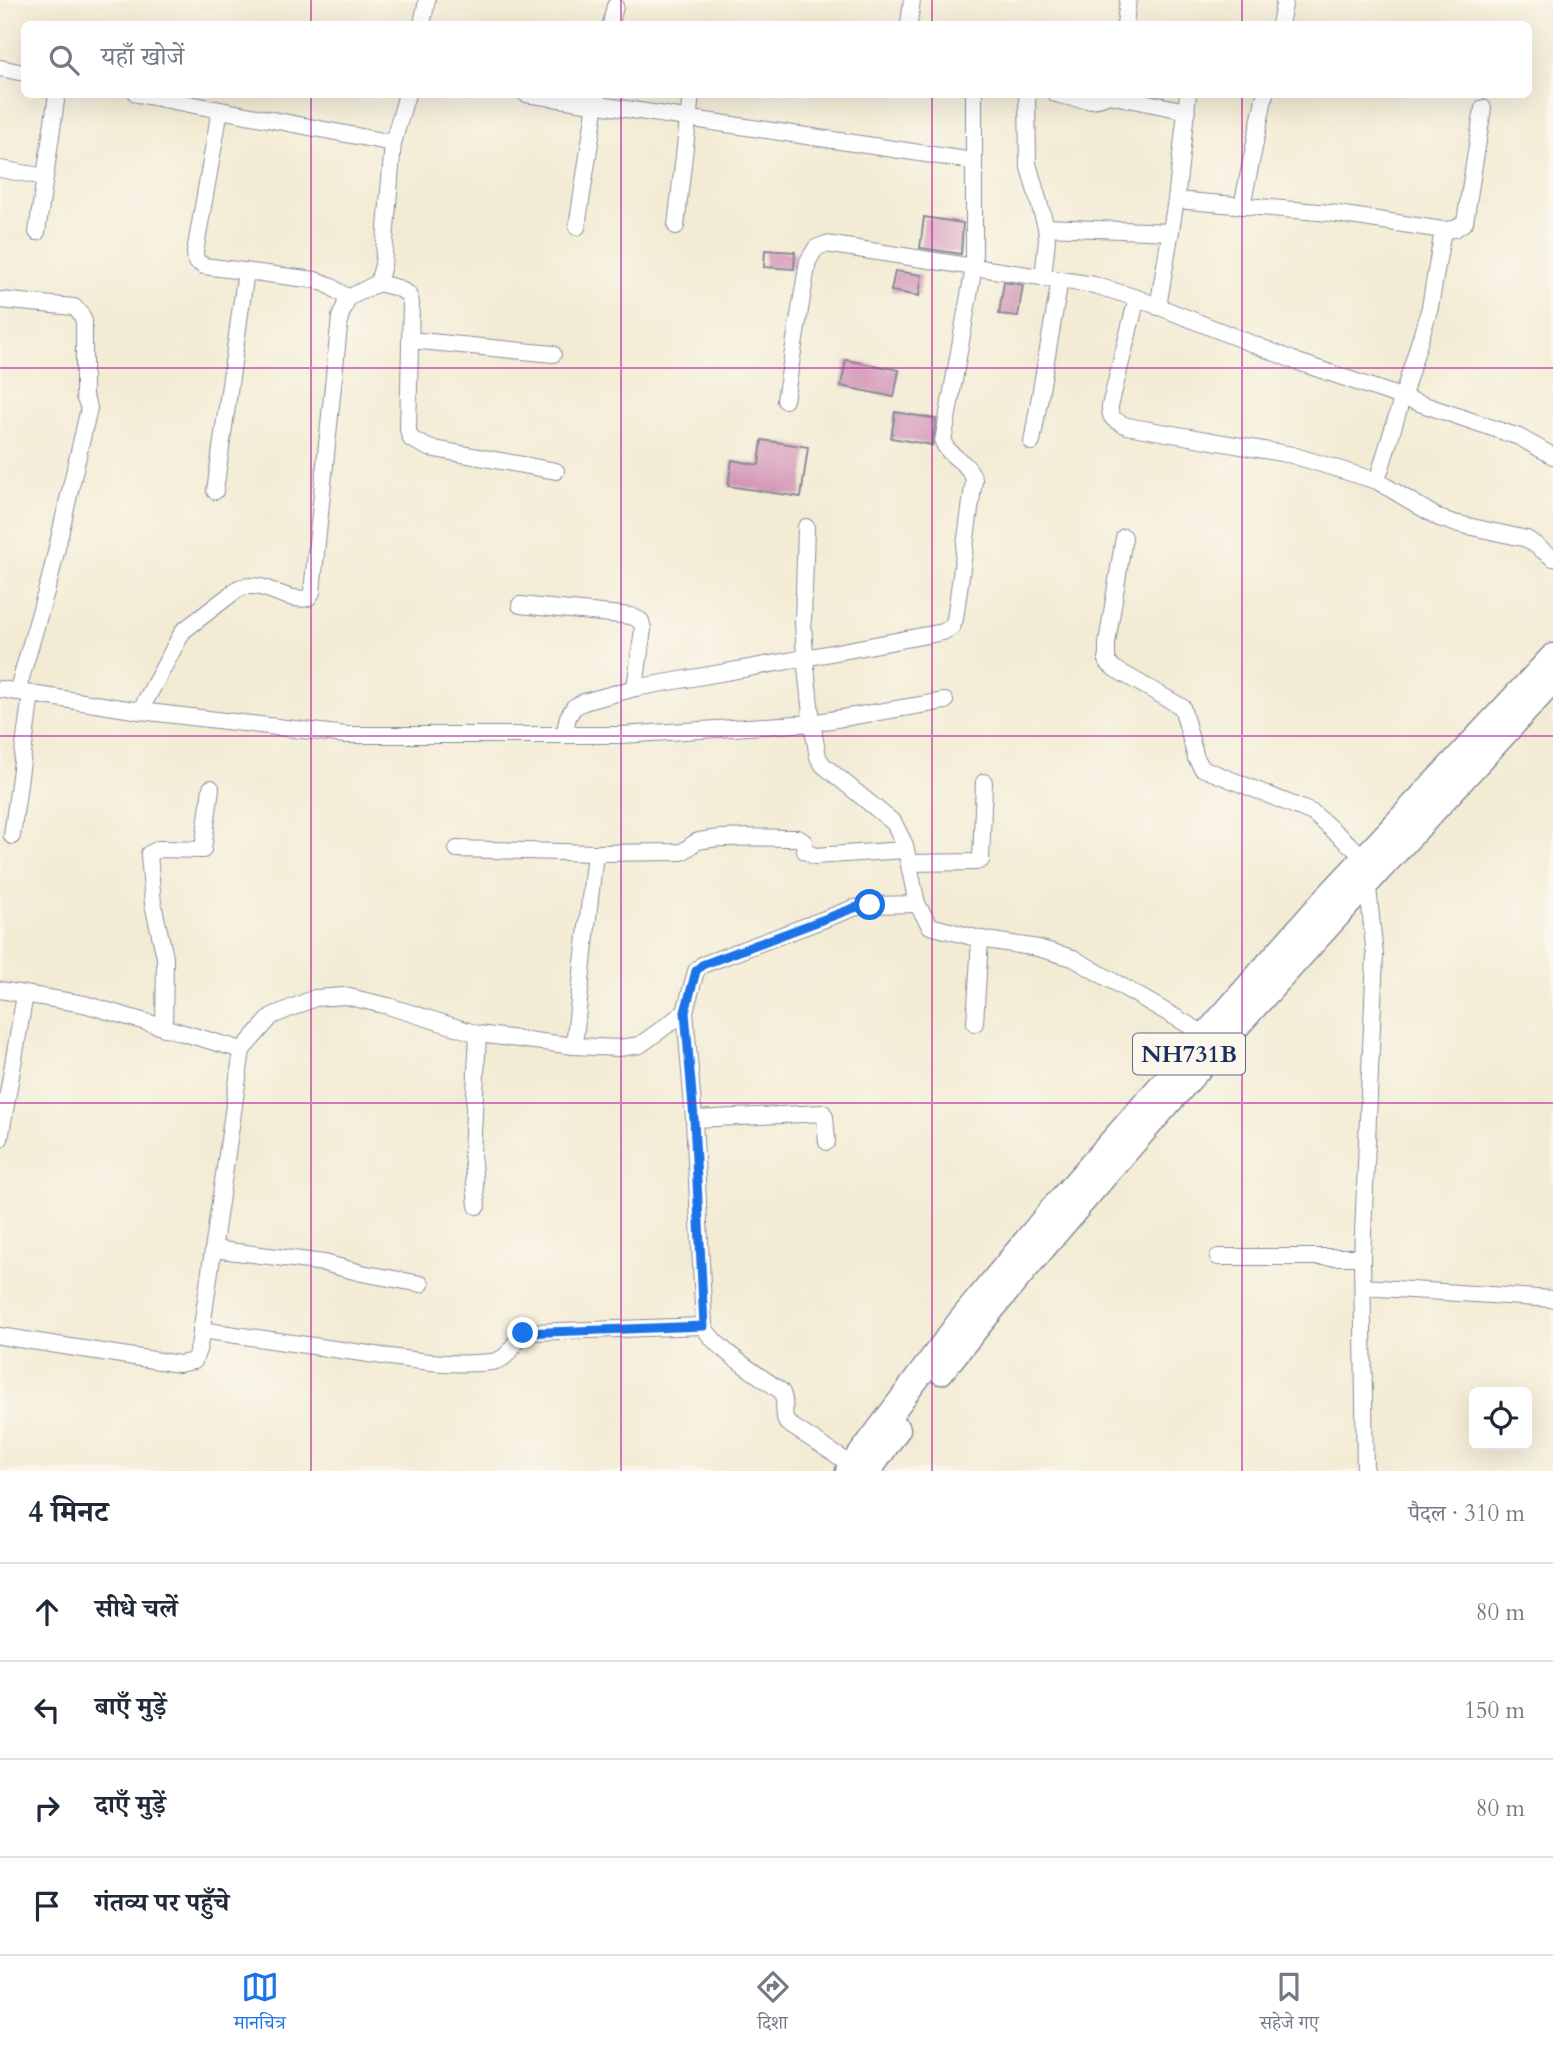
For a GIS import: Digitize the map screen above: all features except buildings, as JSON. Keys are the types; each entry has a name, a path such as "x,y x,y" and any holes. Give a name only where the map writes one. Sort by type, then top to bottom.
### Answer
{"highway":[{"name":"NH731B","path":"856,1469 960,1321 1053,1208 1206,1035 1366,870 1499,727 1553,656"},
{"name":"NH731B","path":"1499,727 1553,681"},
{"name":"NH731B","path":"856,1469 1366,870"}],"street":[{"path":"423,21 427,0"},
{"path":"908,21 912,0"},
{"path":"1125,21 1128,0"},
{"path":"1281,21 1285,0"},
{"path":"612,21 615,6"},
{"path":"0,68 21,72"},
{"path":"37,232 56,98"},
{"path":"158,98 393,143"},
{"path":"378,283 383,265 393,143 406,98"},
{"path":"573,98 597,100 688,119 974,161"},
{"path":"676,226 691,98"},
{"path":"564,736 568,716 574,707 584,702 635,688 943,632 952,627 974,480 971,470 964,462 947,452 943,442 974,267 974,98"},
{"path":"1027,98 1028,164 1046,227 1043,278"},
{"path":"1077,98 1104,98"},
{"path":"1138,98 1187,103 1176,200 1158,307"},
{"path":"1242,206 1264,98"},
{"path":"577,227 597,100"},
{"path":"1176,200 1331,213 1443,230 1455,229 1465,222 1483,108"},
{"path":"220,110 195,252 196,261 204,266 315,280 327,284 348,298"},
{"path":"0,169 45,177"},
{"path":"1046,227 1171,232"},
{"path":"1377,481 1430,307 1443,230"},
{"path":"785,400 808,261 816,248 826,244 1094,285 1137,298 1298,362 1519,437 1553,456"},
{"path":"215,491 246,271"},
{"path":"1032,442 1060,280"},
{"path":"140,711 183,631 239,588 248,585 261,586 301,600 308,598 312,592 338,331 340,317 348,298 378,283 398,288 408,294 411,303 408,430 411,439 429,448 556,471"},
{"path":"1137,298 1110,406 1110,415 1114,421 1127,426 1282,452 1377,481 1439,517 1454,523 1517,535 1537,545 1553,558"},
{"path":"0,300 74,307 80,313 84,321 84,396 89,408 52,569 16,692 12,836"},
{"path":"410,340 552,354"},
{"path":"806,527 803,622 812,723 818,757 823,765 894,822 907,857 917,904 929,926 981,939 1038,947 1073,958 1206,1035"},
{"path":"1124,537 1107,643 1107,662 1182,707 1196,758 1202,768 1312,813 1366,870 1375,956 1362,1256 1365,1471"},
{"path":"520,605 631,616 641,621 643,629 635,688"},
{"path":"16,692 140,711 346,736 621,736 812,723 945,701"},
{"path":"457,849 595,853 681,852 696,842 798,838 804,842 806,851 814,856 907,857 976,862 981,860 984,782"},
{"path":"164,1028 165,957 152,896 149,853 159,849 203,850 211,788"},
{"path":"574,1046 595,853"},
{"path":"856,1469 787,1423 784,1418 785,1397 781,1391 706,1334 685,1012 696,971 702,965 854,908 917,904"},
{"path":"975,1023 981,939"},
{"path":"0,990 83,1004 242,1050"},
{"path":"1,1129 25,995"},
{"path":"0,1336 179,1364 194,1362 242,1050 278,1012 315,998 345,996 388,1006 478,1034 574,1046 619,1048 640,1045 685,1012"},
{"path":"477,1206 472,1153 478,1034"},
{"path":"694,1119 823,1113 827,1142"},
{"path":"213,1249 324,1263 421,1284"},
{"path":"1218,1257 1362,1256"},
{"path":"1363,1287 1553,1299"},
{"path":"201,1330 423,1362 493,1362 510,1352 517,1338 523,1333 704,1326"}],"route":[{"path":"523,1333 704,1326 694,1119 685,1012 693,978 702,965 854,908 870,905"}]}
